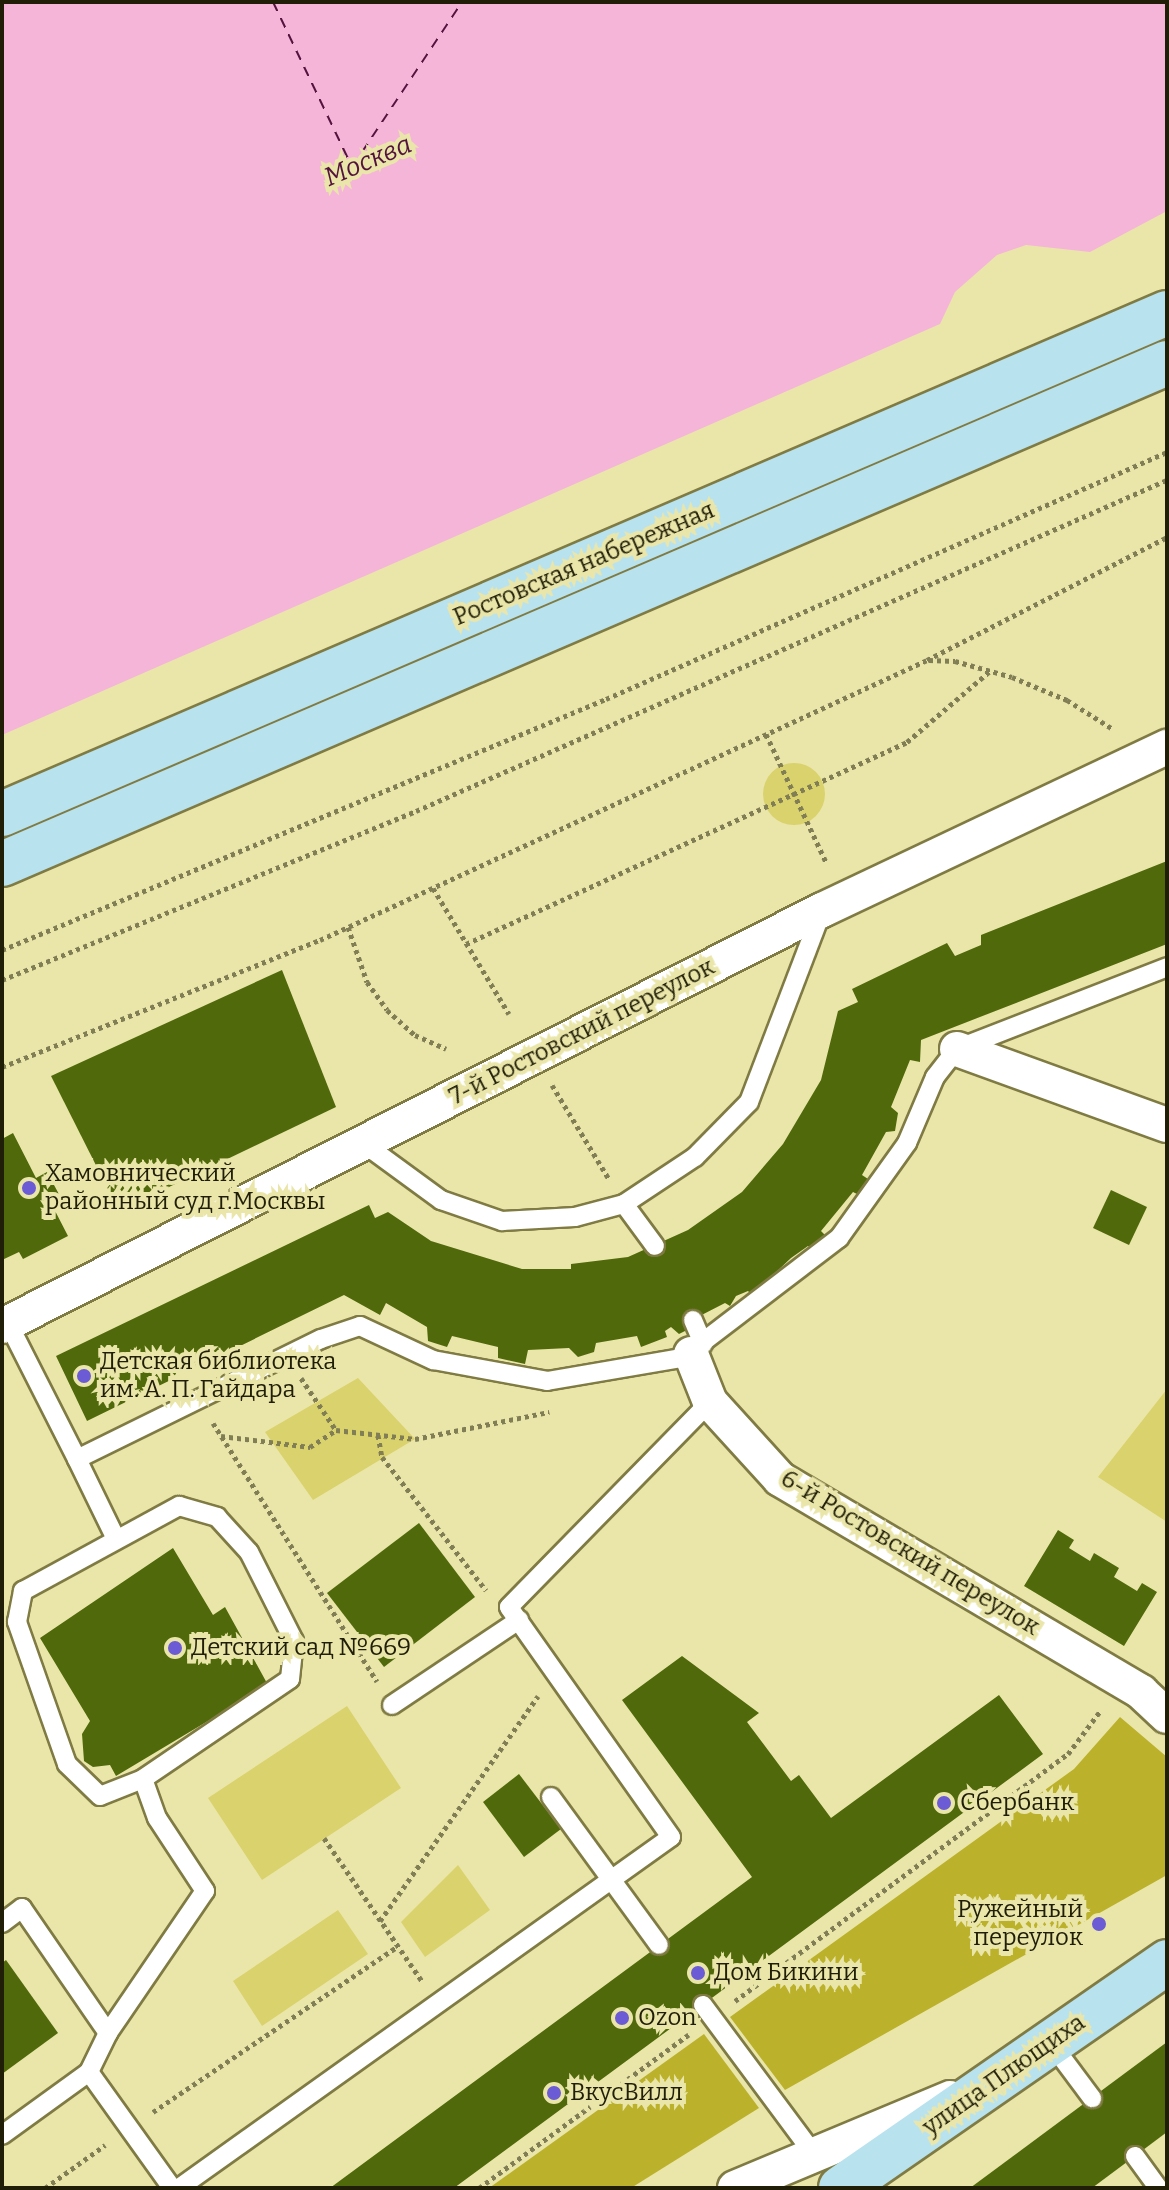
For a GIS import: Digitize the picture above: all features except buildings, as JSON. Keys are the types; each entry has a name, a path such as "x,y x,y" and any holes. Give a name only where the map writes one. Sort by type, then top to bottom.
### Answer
{"main road":[{"name":"Ростовская набережная","path":"2,814 1167,313"},
{"name":"Ростовская набережная","path":"2,864 1167,363"},
{"name":"улица Плющиха","path":"841,2188 1167,1962"}],"street":[{"name":"7-й Ростовский переулок","path":"5,1324 822,910 1167,747"},
{"path":"957,1049 1167,1125"},
{"name":"6-й Ростовский переулок","path":"697,1349 710,1402 780,1479 1141,1692 1167,1716"},
{"path":"735,2188 812,2152 1002,2078"}],"lane":[{"path":"363,1143 441,1200 502,1221 575,1217 624,1204 695,1157 749,1102 822,910"},
{"path":"77,1459 286,1356 360,1326 433,1360 547,1381 697,1349 839,1238 907,1143 935,1077 957,1049 1167,967"},
{"path":"624,1204 655,1246"},
{"path":"693,1320 697,1349"},
{"path":"5,1324 116,1539"},
{"path":"392,1705 514,1614 710,1402"},
{"path":"179,1506 217,1517 249,1552 294,1641 290,1679 143,1779 100,1796 67,1764 17,1622 23,1591 116,1539 179,1506"},
{"path":"179,2188 671,1837 514,1614"},
{"path":"2,2135 89,2072 108,2033 205,1891 157,1818 143,1779"},
{"path":"551,1797 659,1945"},
{"path":"2,1923 22,1908 108,2033"},
{"path":"707,2011 812,2152"},
{"path":"1051,2043 1092,2098"},
{"path":"89,2072 172,2188"},
{"path":"1135,2156 1158,2188 1167,2181"}],"path":[{"path":"2,950 606,699 1167,452"},
{"path":"2,980 416,811 1167,480"},
{"path":"2,1067 348,927 927,660 1167,537"},
{"path":"927,660 990,671 1067,700 1113,729"},
{"path":"466,944 907,742 990,671"},
{"path":"766,734 826,862"},
{"path":"433,888 509,1014"},
{"path":"348,927 367,982 387,1010 415,1035 446,1049"},
{"path":"549,1080 624,1204"},
{"path":"286,1356 336,1430"},
{"path":"199,1397 392,1705"},
{"path":"221,1436 310,1447 336,1430 415,1439"},
{"path":"378,1435 382,1457 489,1594 514,1614"},
{"path":"380,1921 555,1672"},
{"path":"479,2188 707,2011 1068,1754 1103,1708"},
{"path":"324,1838 437,2002"},
{"path":"45,2188 397,1947"}],"shaded area":[{"path":"794,763 816,772 825,794 816,816 794,825 772,816 763,794 772,772"},
{"path":"358,1378 415,1439 313,1500 265,1432"},
{"path":"1167,1389 1167,1522 1098,1477"},
{"path":"347,1706 401,1788 262,1880 208,1798"},
{"path":"1120,1717 1167,1757 1167,1875 785,2090 730,2017 1074,1769"},
{"path":"458,1865 490,1910 425,1957 401,1922"},
{"path":"338,1910 368,1954 262,2026 233,1981"},
{"path":"704,2034 759,2108 631,2188 489,2188"}],"water":[{"name":"Москва","path":"2,2 1167,2 1167,211 1090,252 1026,245 997,255 955,292 940,324 2,735"}],"ferry route":[{"path":"273,2 352,167"},
{"path":"352,167 462,2"}],"place":[{"name":"Хамовнический районный суд г.Москвы","path":"29,1188"},
{"name":"Детская библиотека им. А. П. Гайдара","path":"84,1376"},
{"name":"Детский сад №669","path":"175,1648"},
{"name":"Сбербанк","path":"944,1803"},
{"name":"Ружейный переулок","path":"1099,1924"},
{"name":"Дом Бикини","path":"698,1973"},
{"name":"Ozon","path":"622,2018"},
{"name":"ВкусВилл","path":"554,2093"}]}
